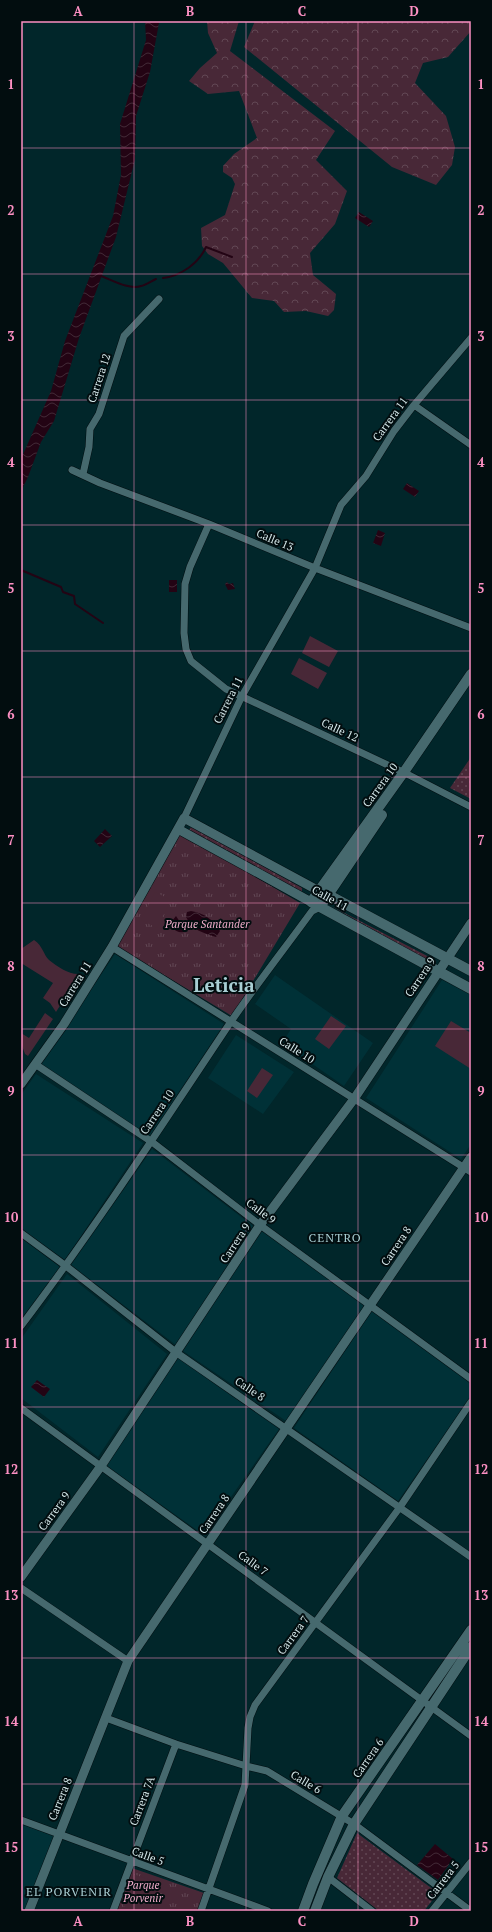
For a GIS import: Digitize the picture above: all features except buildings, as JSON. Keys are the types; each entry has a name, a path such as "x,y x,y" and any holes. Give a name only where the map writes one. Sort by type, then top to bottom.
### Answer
{"main road":[{"name":"Carrera 10","path":"406,774 471,674"},
{"name":"Carrera 10","path":"314,906 471,684"},
{"name":"Calle 11","path":"323,893 471,971"},
{"name":"Calle 11","path":"314,906 471,989"},
{"name":"Carrera 6","path":"304,1911 313,1884 342,1816 471,1630"},
{"path":"315,1911 328,1877 354,1824 471,1647"}],"street":[{"name":"Carrera 12","path":"82,474 89,447 91,425 99,414 124,336 159,299"},
{"name":"Carrera 11","path":"21,1084 64,1024 112,947 178,829 242,696 315,568 341,505 366,476 394,431 414,405 471,338"},
{"path":"414,405 471,445"},
{"name":"Calle 13","path":"72,470 100,483 209,524 315,568 471,628"},
{"name":"Calle 12","path":"209,524 190,566 185,584 184,633 186,649 191,661 201,671 226,690 242,696 406,774 471,807"},
{"name":"Calle 11","path":"184,818 323,893"},
{"name":"Calle 11","path":"178,829 314,906"},
{"name":"Carrera 10","path":"21,1326 66,1266 152,1142 231,1022 314,906"},
{"name":"Carrera 9","path":"21,1577 101,1466 177,1353 260,1225 354,1099 471,923"},
{"name":"Calle 10","path":"112,947 468,1170"},
{"name":"Calle 9","path":"34,1064 152,1142 260,1225 471,1379"},
{"name":"Carrera 8","path":"29,1911 128,1661 371,1305 468,1170 471,1157"},
{"name":"Calle 8","path":"21,1233 66,1266 177,1353 471,1557"},
{"name":"Carrera 7","path":"201,1911 245,1785 250,1717 256,1705 400,1507 471,1402"},
{"name":"Calle 7","path":"21,1408 471,1736"},
{"path":"21,1588 128,1661"},
{"name":"Calle 6","path":"106,1718 176,1744 267,1771 354,1824 471,1911"},
{"name":"Carrera 7A","path":"113,1911 176,1744"},
{"name":"Calle 5","path":"21,1820 131,1862 268,1911"},
{"name":"Carrera 5","path":"432,1911 471,1862"},
{"path":"328,1877 372,1911"}],"shaded area":[{"path":"115,954 224,1024 149,1137 40,1065"},
{"path":"275,975 373,1043 344,1086 282,1043 291,1029 255,1004"},
{"path":"442,980 471,995 471,1144 461,1159 366,1098"},
{"path":"236,1035 294,1072 263,1114 208,1078"},
{"path":"36,1074 143,1143 65,1260 21,1229 21,1095"},
{"path":"152,1149 253,1226 176,1345 71,1265"},
{"path":"262,1229 365,1306 289,1423 183,1351"},
{"path":"21,1238 60,1267 21,1319"},
{"path":"67,1274 167,1354 98,1457 21,1398 21,1339"},
{"path":"373,1309 471,1383 471,1396 398,1501 294,1428"},
{"path":"178,1358 279,1429 204,1535 105,1465"},
{"path":"21,1823 56,1836 26,1911 21,1911"}],"green space":[{"path":"207,21 239,21 230,51 335,131 316,160 347,191 335,224 310,253 313,275 336,294 334,310 328,316 306,311 284,312 274,301 252,298 223,263 208,254 202,246 201,228 225,215 235,184 232,178 223,172 223,166 234,154 257,138 239,91 208,94 189,81 200,68 217,53 208,33"},
{"path":"255,21 471,21 471,31 448,57 423,63 415,83 446,116 455,147 452,165 436,185 392,167 244,47"},
{"path":"310,636 338,651 329,667 302,653"},
{"path":"299,658 327,673 318,689 291,674"},
{"path":"471,757 471,799 450,788"},
{"path":"191,827 302,888 302,891 300,893 189,830"},
{"name":"Parque Santander","path":"179,832 300,903 232,1016 116,946"},
{"path":"155,892 171,900 157,928 141,920"},
{"path":"331,906 435,960 436,963 434,964"},
{"path":"34,940 52,963 68,972 80,974 56,1012 50,1003 43,998 53,983 21,963 21,949"},
{"path":"45,1013 53,1019 28,1056 25,1054 21,1043 21,1033 29,1038"},
{"path":"331,1016 346,1026 329,1049 315,1039"},
{"path":"451,1021 471,1033 471,1069 435,1046"},
{"path":"262,1068 273,1075 257,1098 247,1091"},
{"path":"357,1833 438,1893 424,1911 379,1911 337,1878"},
{"name":"Parque Porvenir","path":"132,1868 204,1893 197,1911 116,1911"},
{"path":"133,1874 159,1883 150,1911 137,1911 123,1906"}],"water":[{"path":"145,21 159,21 159,23 150,72 136,116 135,159 116,237 79,338 54,421 41,442 21,491 21,459 51,391 65,341 113,216 121,175 120,124 146,40"},
{"path":"359,212 373,221 369,227 355,218"},
{"path":"407,483 419,491 415,497 403,489"},
{"path":"378,530 385,533 381,546 373,543"},
{"path":"169,580 177,580 177,592 169,592"},
{"path":"227,582 229,584 233,583 235,589 228,590 225,584"},
{"path":"105,829 112,836 100,847 94,841"},
{"path":"191,911 204,915 215,924 220,931 216,937 202,932 191,925 186,917 187,912"},
{"path":"176,916 186,931 179,932 168,926"},
{"path":"37,1380 50,1389 44,1397 31,1387"},
{"path":"435,1844 453,1859 438,1880 417,1865"}],"waterway":[{"path":"163,278 176,275 189,268 199,258 206,247 232,257"},
{"path":"101,276 131,287 143,285 156,279"},
{"path":"21,570 61,587 63,592 74,596 75,604 103,623"}],"district":[{"name":"Leticia","path":"224,984"},
{"name":"CENTRO","path":"335,1237"},
{"name":"EL PORVENIR","path":"69,1891"}]}
